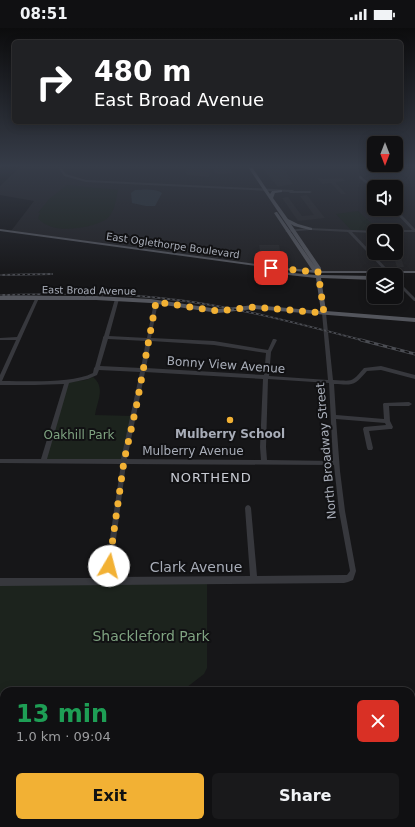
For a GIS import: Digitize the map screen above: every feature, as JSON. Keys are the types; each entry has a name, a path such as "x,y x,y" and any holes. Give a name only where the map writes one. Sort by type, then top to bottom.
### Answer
{"main road":[{"path":"272,204 287,231 319,275"},
{"path":"275,204 319,268 324,313"},
{"path":"286,219 296,225 310,229"},
{"name":"East Oglethorpe Boulevard","path":"0,230 297,270 319,275 367,273"},
{"name":"East Oglethorpe Boulevard","path":"0,234 272,272 367,278"},
{"path":"297,270 307,268 309,262"},
{"name":"East Oglethorpe Boulevard","path":"403,273 415,273"},
{"path":"403,275 415,273"},
{"path":"403,276 415,277"},
{"name":"East Broad Avenue","path":"0,298 117,299 156,302 218,311 254,307 415,320"}],"street":[{"path":"401,216 415,231"},
{"path":"287,231 310,229 367,232"},
{"path":"349,231 384,268"},
{"path":"403,232 415,231"},
{"path":"403,288 415,300"},
{"path":"37,298 0,381 67,381 92,377 95,374 117,299"},
{"path":"107,581 124,461 156,302"},
{"name":"North Broadway Street","path":"324,313 342,510 354,571 349,579 344,579"},
{"path":"105,337 149,338 214,343 269,352"},
{"path":"0,339 19,338"},
{"path":"264,462 263,447 266,377 269,352 275,340"},
{"name":"Bonny View Avenue","path":"96,368 353,382 356,381 363,371 375,368 415,377"},
{"path":"43,461 67,381"},
{"path":"370,448 366,429 390,427 387,421 386,404 409,404"},
{"path":"334,417 387,421"},
{"name":"Mulberry Avenue","path":"0,461 337,463"},
{"path":"248,508 254,580"},
{"name":"Clark Avenue","path":"0,582 344,579"}],"shaded area":[{"path":"31,204 367,204 367,216 403,216 403,204 415,204 415,271 403,271 403,268 367,268 367,271 313,271 11,231"},
{"path":"138,204 156,204 155,206"}],"green space":[{"path":"45,204 114,204 111,214 105,220 80,228 70,229 52,227 38,218 40,213 38,213"},
{"path":"358,211 372,224 367,224 367,230 351,230 336,214"},
{"name":"Oakhill Park","path":"93,377 97,381 100,390 95,415 133,416 124,461 44,460 68,382 86,380"},
{"name":"Shackleford Park","path":"207,581 207,668 204,674 187,687 0,687 0,584"}],"building":[{"path":"286,204 293,204 302,216 314,215 306,204 314,204 325,218 298,221"},
{"path":"259,245 279,245 280,251 260,251"},
{"path":"386,260 402,260 404,267 397,267 395,261"}],"railway":[{"path":"0,275 52,274"},
{"path":"0,295 100,294 140,296 186,301 263,315 365,341"},
{"path":"361,340 415,354"}],"place":[{"name":"Mulberry School","path":"230,420"}],"district":[{"name":"NORTHEND","path":"211,477"}],"route":[{"path":"109,566 124,461 136,408 156,302 218,311 246,307 261,307 324,313 322,290 318,272 271,268"}]}
